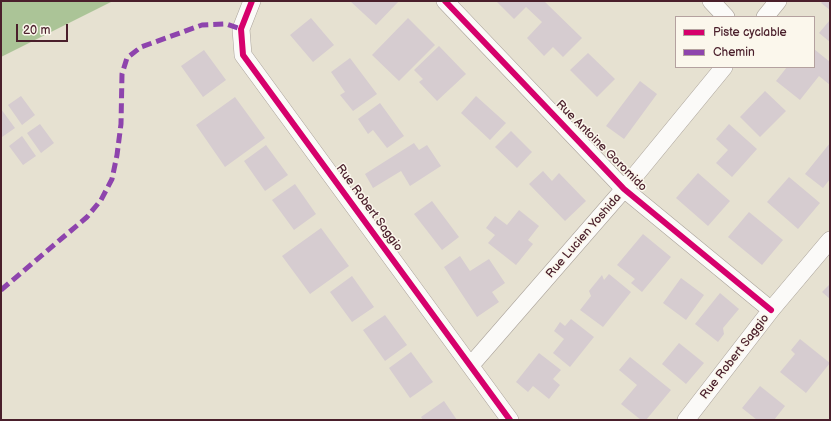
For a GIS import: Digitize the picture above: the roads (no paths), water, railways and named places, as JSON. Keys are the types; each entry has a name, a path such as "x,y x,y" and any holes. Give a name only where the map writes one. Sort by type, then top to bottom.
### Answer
{"street":[{"name":"Rue Robert Saggio","path":"252,1 241,29 243,55 510,420"},
{"name":"Rue Antoine Goromido","path":"445,1 624,189 771,310"},
{"path":"711,1 725,16"},
{"path":"766,16 778,1"},
{"name":"Rue Lucien Yoshida","path":"471,365 624,189 723,68"},
{"name":"Rue Robert Saggio","path":"686,420 771,310 830,240"}]}
